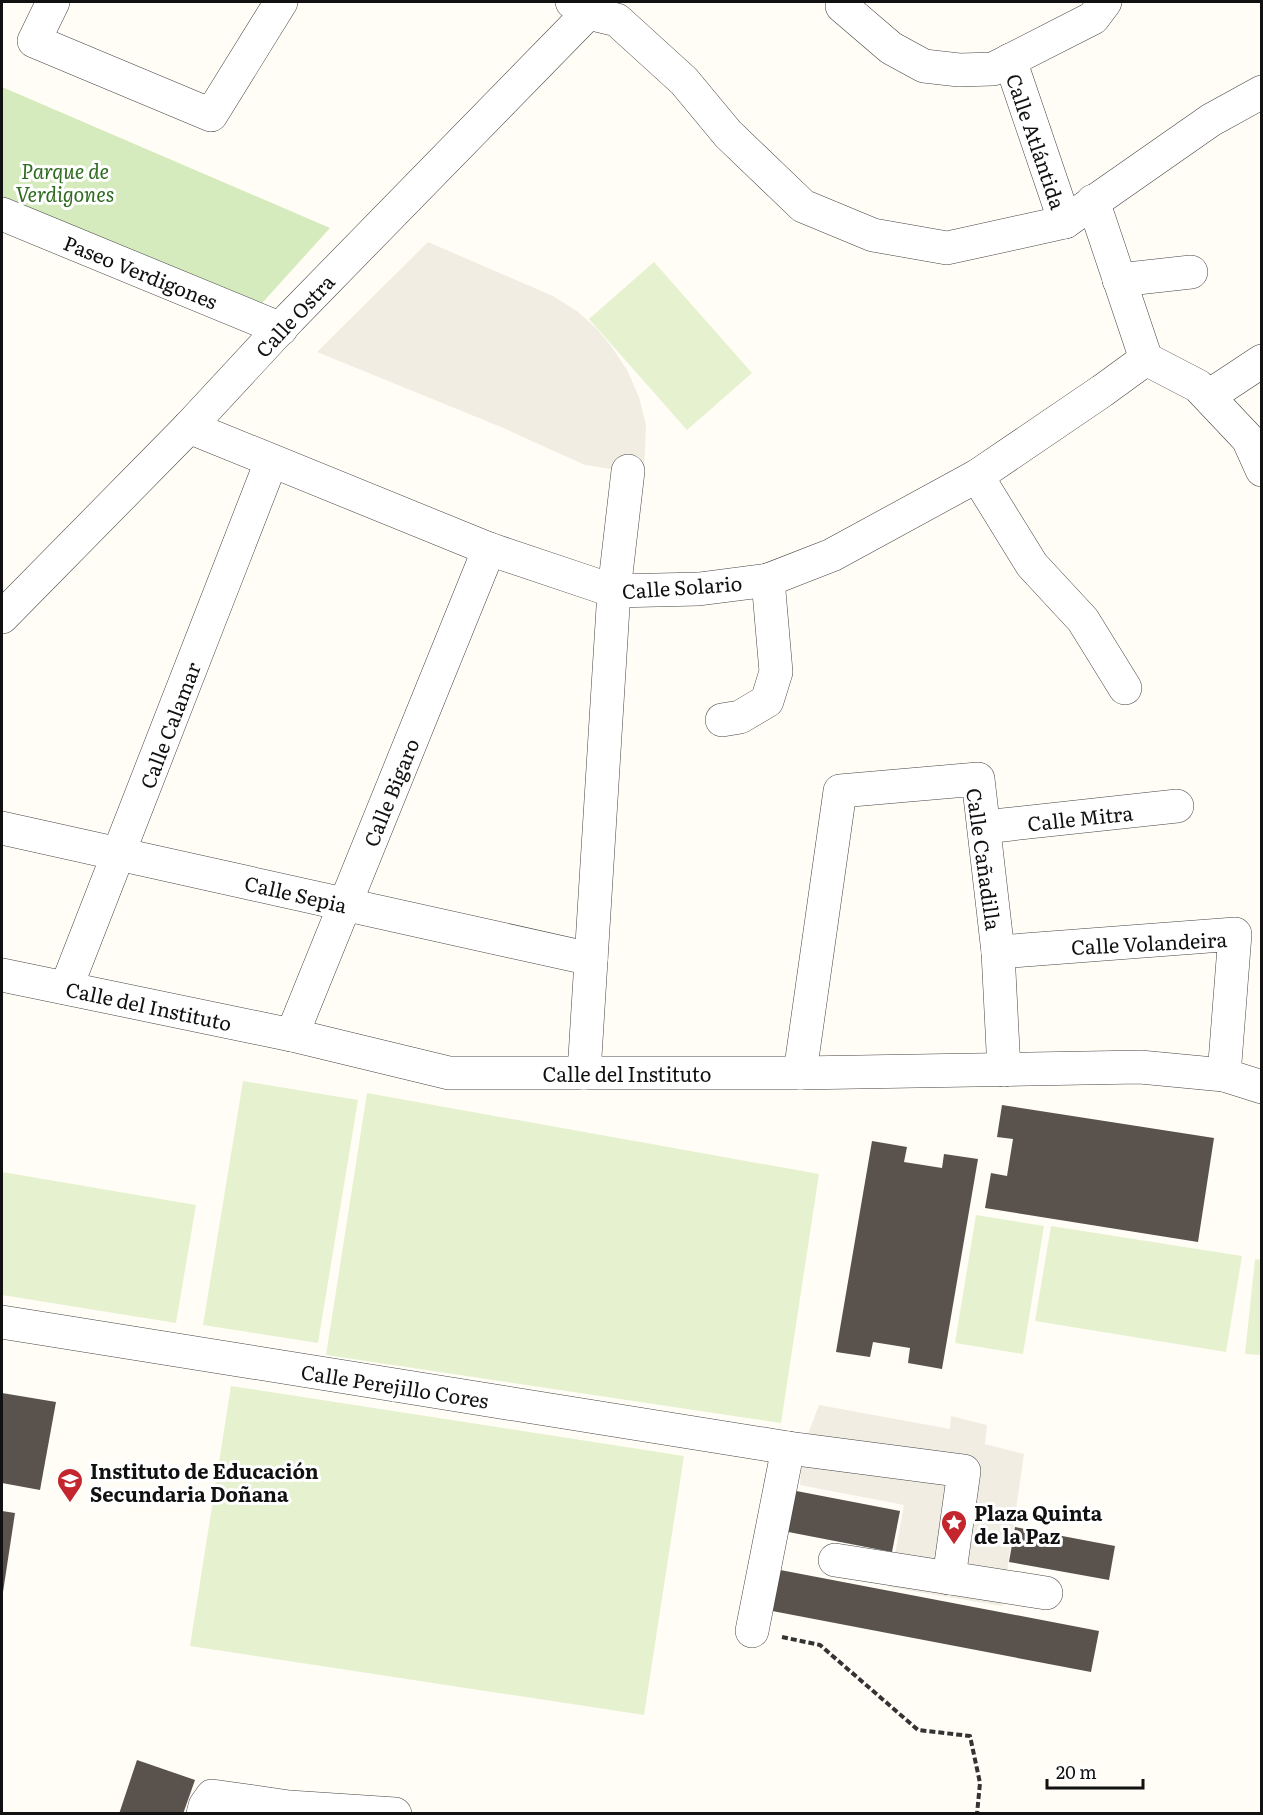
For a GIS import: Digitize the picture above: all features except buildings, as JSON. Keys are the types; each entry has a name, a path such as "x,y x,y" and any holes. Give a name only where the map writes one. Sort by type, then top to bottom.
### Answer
{"street":[{"path":"53,2 34,40 211,115 281,2"},
{"name":"Calle Atlántida","path":"842,6 891,48 924,66 959,70 993,69 1093,18 1105,2"},
{"path":"580,7 617,20 684,81 728,134 803,206 873,235 947,248 1065,222 1211,120 1262,92"},
{"name":"Calle Ostra","path":"2,617 189,427 580,7"},
{"name":"Calle Atlántida","path":"1010,60 1065,222"},
{"path":"1094,201 1146,359 1198,386 1255,435 1262,470"},
{"name":"Paseo Verdigones","path":"2,214 281,328"},
{"path":"1119,280 1191,272"},
{"name":"Calle Solario","path":"189,427 489,549 614,591 699,589 768,579 832,555 977,476 1146,359"},
{"path":"1209,396 1262,361"},
{"name":"Calle Calamar","path":"66,988 271,462"},
{"path":"584,1073 614,591 628,471"},
{"path":"977,476 1032,565 1083,620 1125,688"},
{"name":"Calle Bigaro","path":"292,1035 489,549"},
{"path":"722,720 740,717 767,701 776,672 768,579"},
{"name":"Calle Cañadilla","path":"800,1074 840,791 978,779 998,952 1004,1070"},
{"name":"Calle Mitra","path":"984,827 1177,806"},
{"name":"Calle Sepia","path":"2,828 591,959"},
{"name":"Calle Volandeira","path":"998,952 1235,934 1224,1075"},
{"name":"Calle del Instituto","path":"2,975 292,1035 449,1073 800,1074 1140,1067 1224,1075 1262,1087"},
{"name":"Calle Perejillo Cores","path":"2,1322 788,1448"},
{"path":"752,1631 788,1448 964,1471 949,1578"},
{"path":"835,1560 1046,1593"},
{"path":"203,1814 212,1796 289,1807 395,1814"}],"path":[{"path":"752,1631 819,1645 918,1730 970,1736 980,1782 977,1814"}],"green space":[{"name":"Parque de Verdigones","path":"2,87 330,228 244,323 2,222"},
{"path":"654,262 752,373 687,430 589,319"},
{"path":"243,1081 358,1100 318,1343 203,1325"},
{"path":"367,1093 819,1174 781,1423 326,1355"},
{"path":"2,1172 196,1205 176,1323 2,1295"},
{"path":"976,1215 1044,1226 1023,1354 955,1343"},
{"path":"1051,1226 1242,1256 1226,1352 1035,1321"},
{"path":"1255,1259 1261,1260 1261,1355 1245,1354"},
{"path":"231,1386 684,1456 644,1715 190,1646"}],"shaded area":[{"path":"428,242 553,296 578,312 596,328 627,370 639,397 646,425 644,474 585,465 501,427 317,352"},
{"name":"Plaza Quinta de la Paz","path":"819,1405 950,1429 951,1416 987,1425 985,1444 1024,1454 1002,1606 889,1587 904,1505 800,1485 803,1447"}],"place":[{"name":"Instituto de Educación Secundaria Doñana","path":"70,1504"},
{"name":"Plaza Quinta de la Paz","path":"954,1546"}]}
